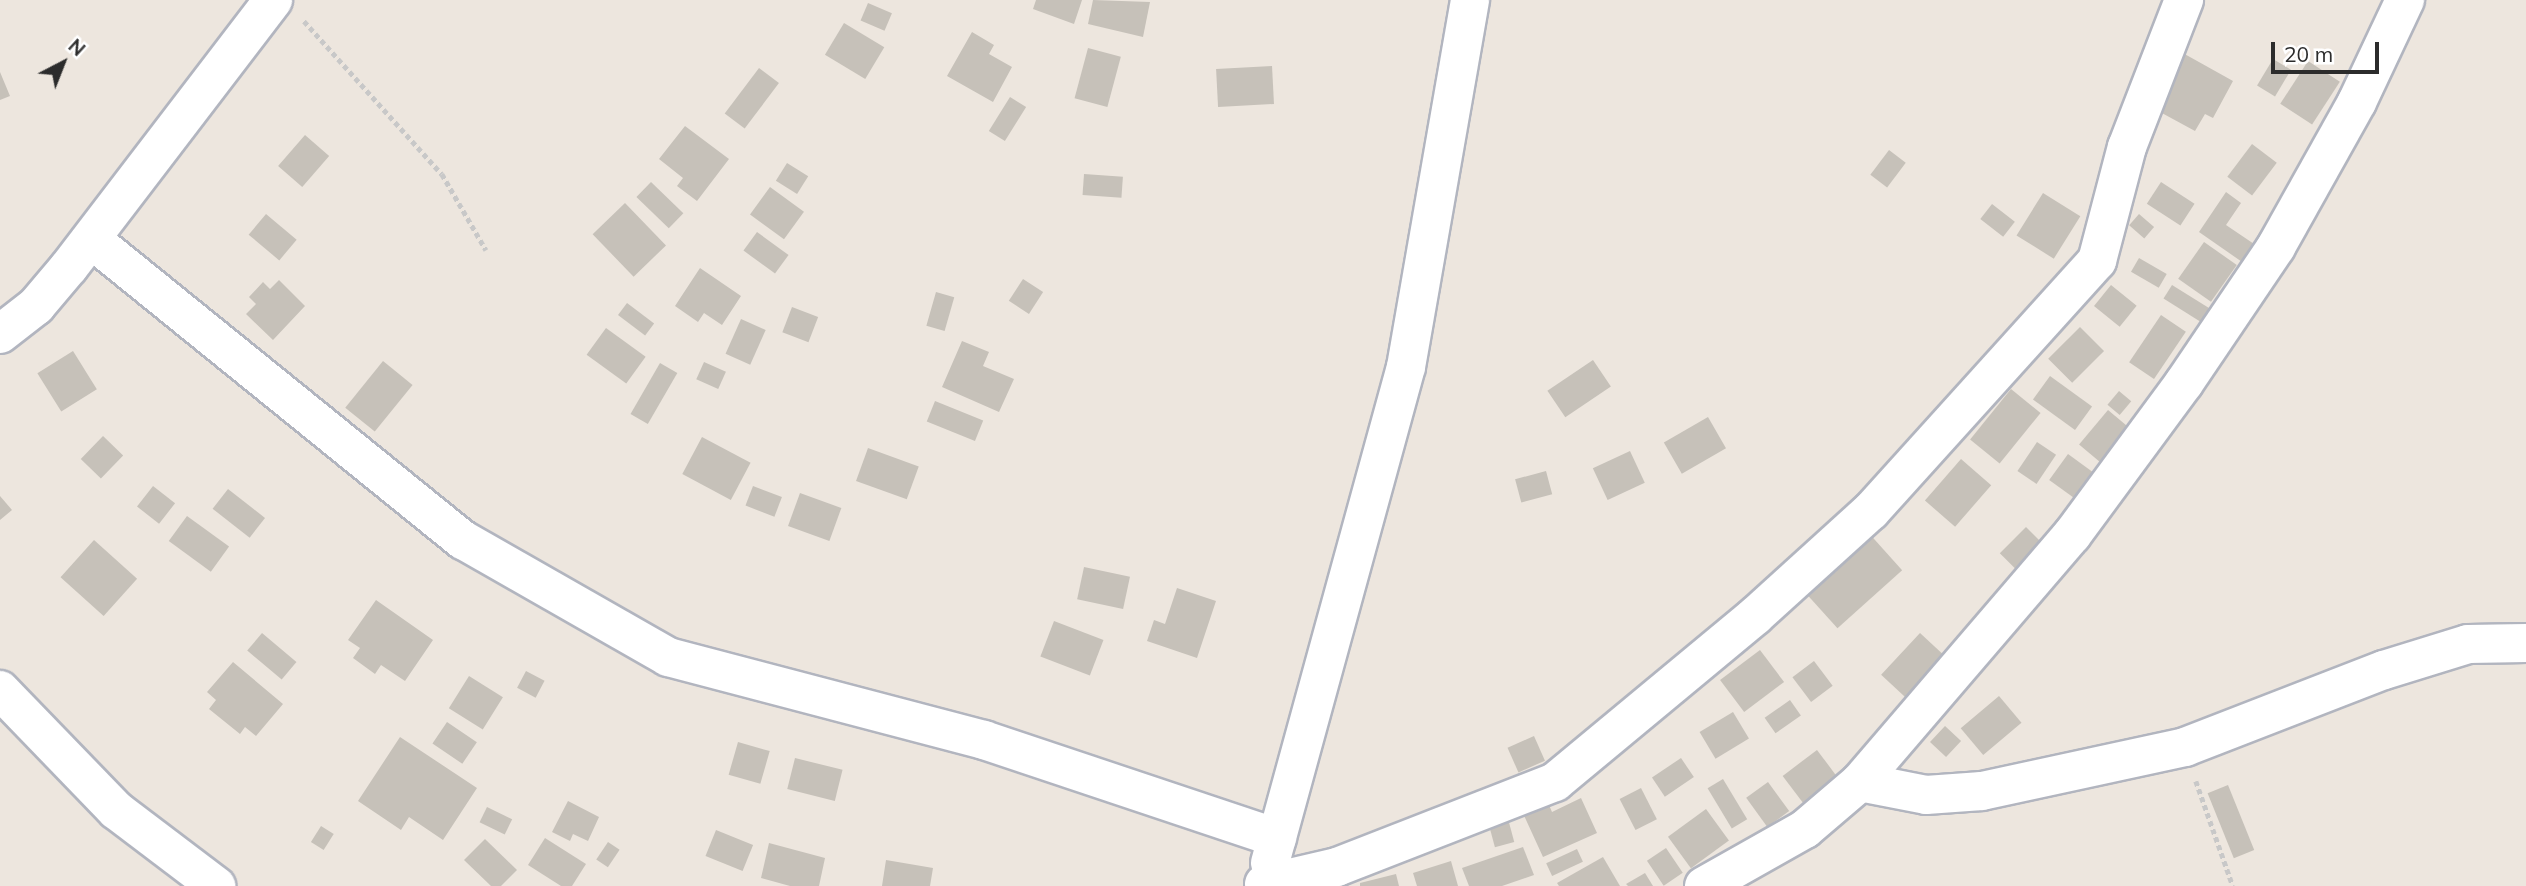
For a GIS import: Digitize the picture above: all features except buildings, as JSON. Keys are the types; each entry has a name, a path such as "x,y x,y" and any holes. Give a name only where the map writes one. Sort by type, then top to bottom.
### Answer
{"street":[{"path":"1470,0 1406,367 1264,885 1337,867 1555,782 1755,616 1871,511 2096,261 2127,147 2184,0"},
{"path":"1704,886 1805,830 1860,782 2072,535 2184,383 2276,247 2357,102 2405,0"},
{"path":"0,334 36,306 288,10"},
{"path":"91,239 463,540 668,657 984,740 1277,838"},
{"path":"1860,782 1926,795 1982,791 2185,747 2384,670 2468,644 2526,643"},
{"path":"0,690 116,810 216,886"}],"path":[{"path":"288,10 442,174 486,250"},
{"path":"2185,747 2233,886"}]}
